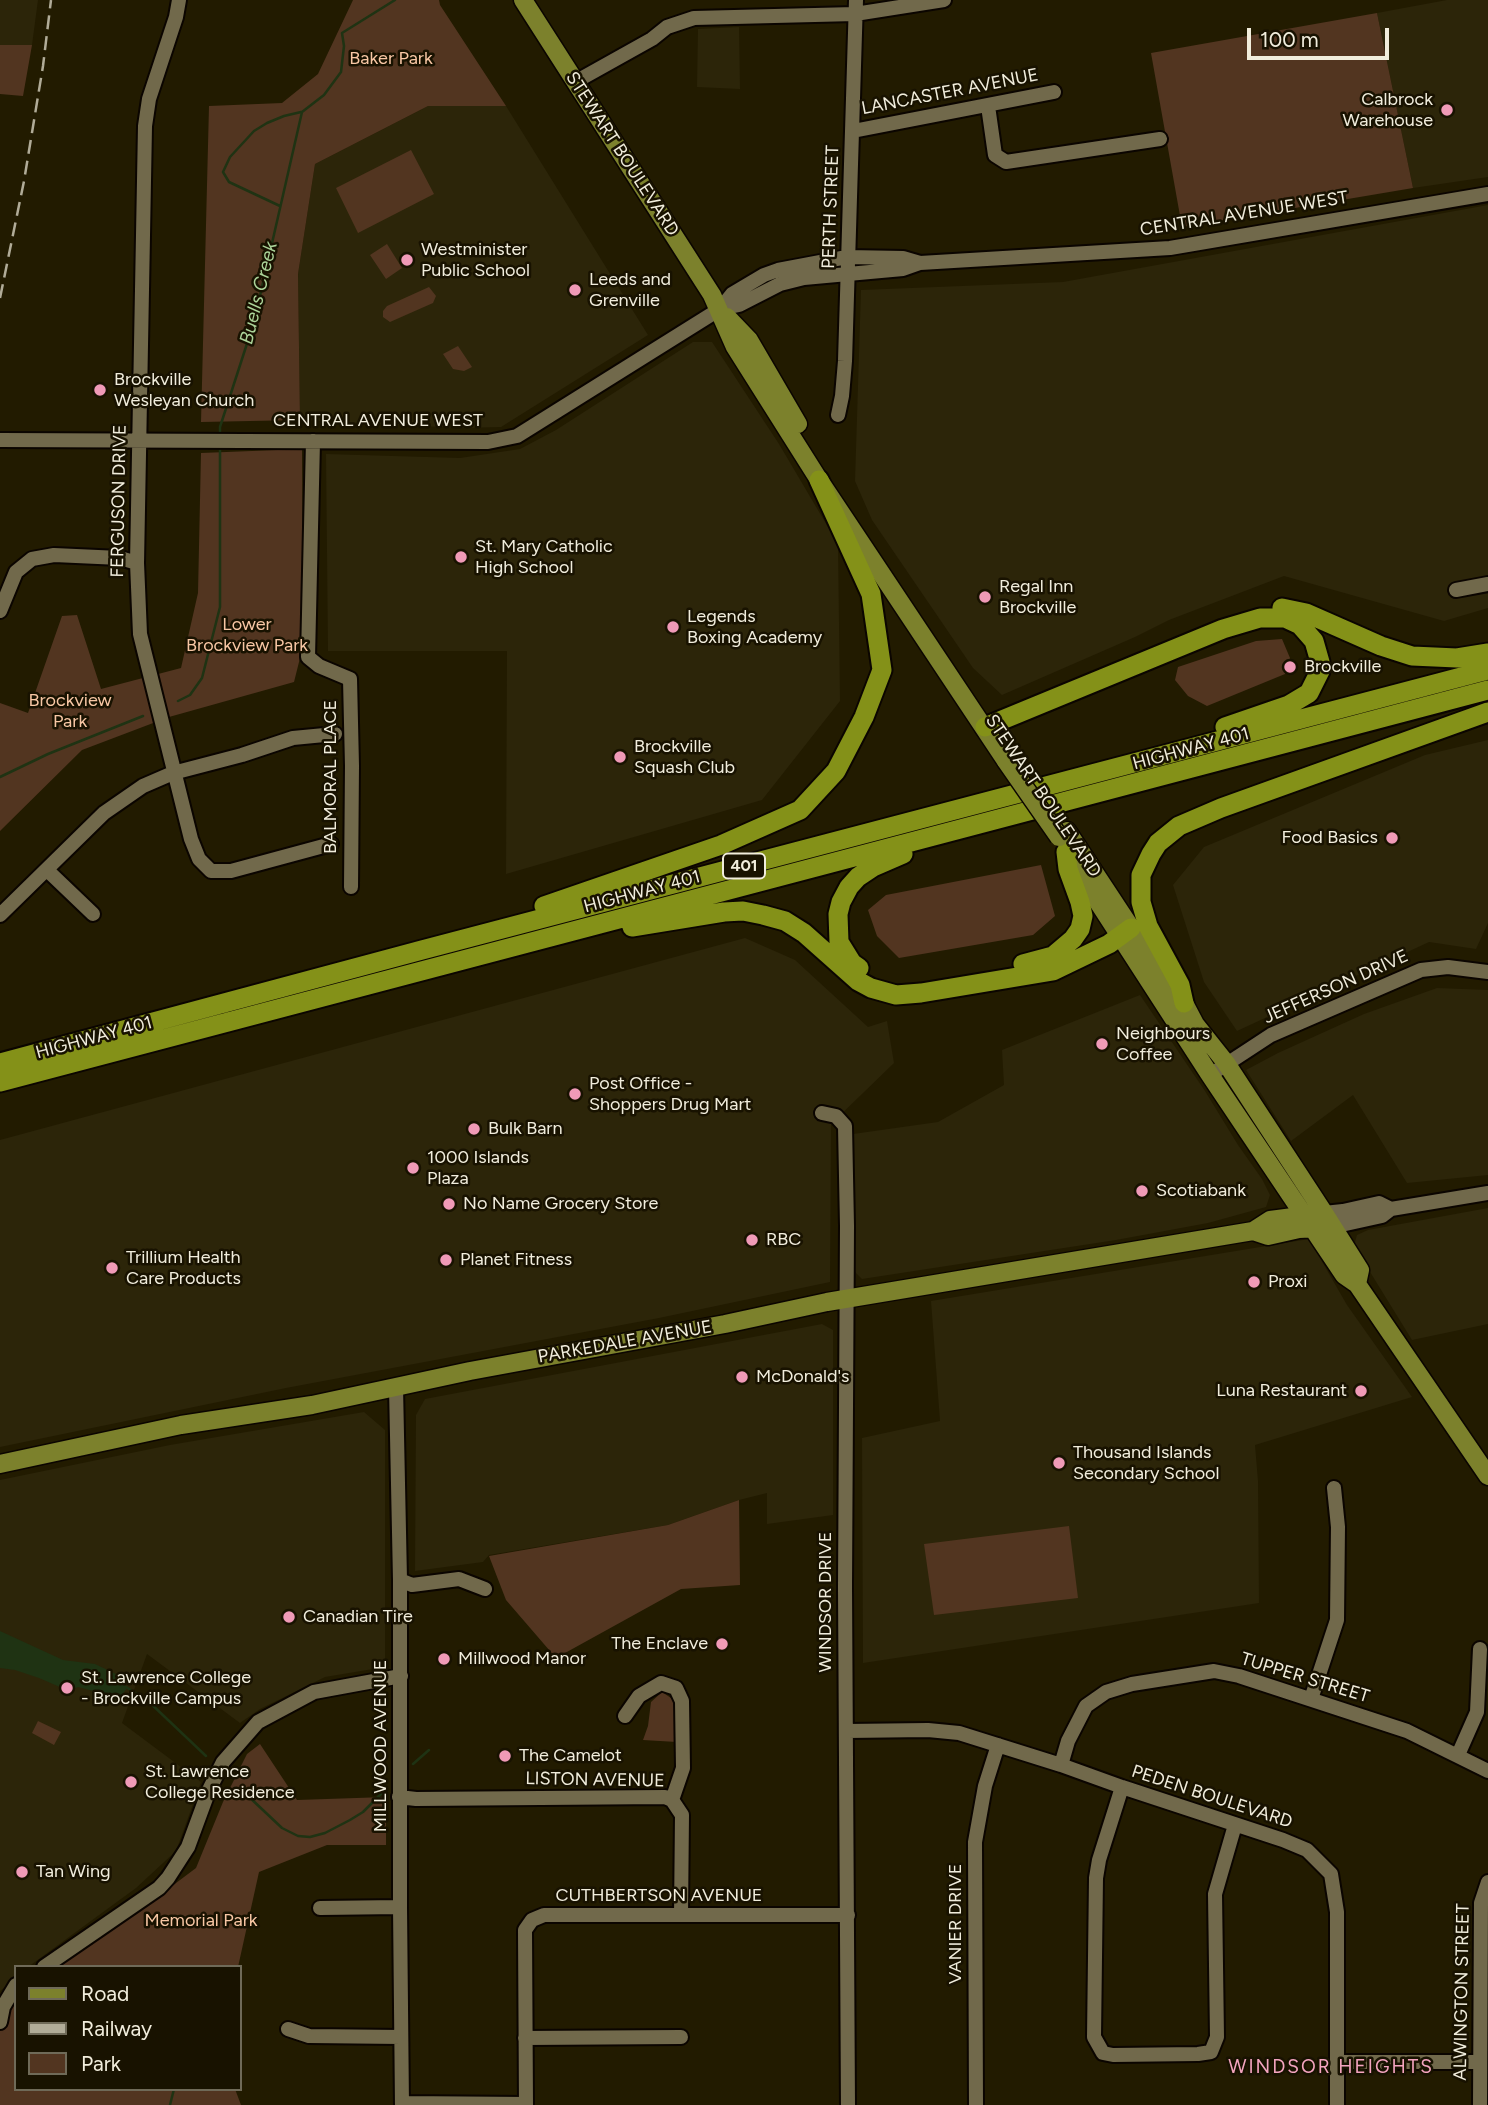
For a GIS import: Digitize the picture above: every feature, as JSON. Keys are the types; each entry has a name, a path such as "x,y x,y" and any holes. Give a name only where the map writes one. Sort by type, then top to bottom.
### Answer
{"highway":[{"path":"422,950 438,938 504,919 721,845 800,810 836,771 864,717 881,670 871,594 819,480"},
{"path":"986,720 1238,612 1256,607 1276,607 1306,613 1381,646 1412,656 1457,658 1488,653"},
{"path":"986,720 1223,629 1260,618 1285,618 1300,625 1309,634 1318,649 1320,671 1314,685 1303,698 1172,745 1154,758"},
{"name":"HIGHWAY 401","path":"0,1063 1488,670"},
{"name":"HIGHWAY 401","path":"0,1082 1488,690"},
{"path":"1184,1003 1180,985 1152,933 1141,902 1141,875 1158,843 1180,825 1221,808 1488,712"},
{"path":"1056,804 1020,820 890,859 858,877 845,894 838,914 839,942 852,964 880,981 898,985 1034,962 1053,956 1073,939 1080,929 1083,916 1068,869 1064,840"},
{"path":"507,948 542,946 652,923 743,911 785,921 804,933 858,981 896,995 1053,971 1109,944 1125,932"}],"main road":[{"name":"STEWART BOULEVARD","path":"523,0 720,309 749,340 855,516 1125,932 1210,1075 1284,1184 1319,1221"},
{"name":"STEWART BOULEVARD","path":"720,309 735,347 819,480 986,720"},
{"name":"STEWART BOULEVARD","path":"1125,932 1184,1003 1195,1024 1226,1063 1319,1221 1344,1275 1357,1284 1488,1476"},
{"path":"1270,1220 1282,1200 1284,1184"},
{"name":"PARKEDALE AVENUE","path":"0,1464 181,1424 277,1411 847,1299 1253,1231 1270,1220 1319,1221"},
{"name":"PARKEDALE AVENUE","path":"1253,1231 1268,1236 1319,1221"}],"street":[{"name":"FERGUSON DRIVE","path":"179,0 149,99 145,126 137,563 140,634 173,773 199,859 211,871 231,871 331,844"},
{"path":"575,82 652,39 667,27 694,18 944,0"},
{"name":"PERTH STREET","path":"838,415 845,361 855,7"},
{"name":"LANCASTER AVENUE","path":"853,131 1054,92"},
{"path":"988,106 995,155 1006,162 1160,139"},
{"name":"CENTRAL AVENUE WEST","path":"0,440 488,442 517,436 720,309 732,294 778,270 847,257 903,258 920,262 1170,248 1488,194"},
{"name":"CENTRAL AVENUE WEST","path":"720,309 739,305 780,284 804,278 903,269 920,262"},
{"name":"BALMORAL PLACE","path":"313,441 308,657 319,666 350,680 351,887"},
{"path":"0,611 16,572 32,559 54,555 120,558 137,563"},
{"path":"1456,590 1488,584"},
{"path":"0,915 104,813 142,786 173,773 293,738 335,734"},
{"path":"47,870 93,914"},
{"name":"JEFFERSON DRIVE","path":"1210,1075 1271,1035 1421,970 1448,967 1488,972"},
{"name":"WINDSOR DRIVE","path":"822,1113 836,1116 845,1126 848,2105"},
{"name":"PARKEDALE AVENUE","path":"1319,1221 1382,1216 1391,1209 1488,1193"},
{"name":"MILLWOOD AVENUE","path":"396,1387 401,1676 402,2104"},
{"path":"1311,1699 1337,1620 1338,1527 1334,1488"},
{"path":"400,1580 412,1585 459,1579 485,1589"},
{"path":"1458,1755 1477,1712 1480,1649"},
{"name":"TUPPER STREET","path":"1061,1765 1068,1741 1086,1706 1106,1692 1132,1684 1214,1671 1239,1676 1407,1731 1488,1771"},
{"path":"47,1965 159,1888 168,1878 188,1847 209,1790 223,1762 257,1722 314,1692 401,1676"},
{"path":"625,1716 639,1696 661,1683 676,1688 682,1701 683,1768 672,1800"},
{"name":"PEDEN BOULEVARD","path":"846,1731 928,1730 959,1733 1061,1765 1307,1850 1331,1874 1337,1912 1337,2105"},
{"name":"VANIER DRIVE","path":"976,2105 975,1842 985,1786 998,1745"},
{"path":"1122,1787 1096,1878 1094,2038 1103,2053 1211,2052 1217,2037 1215,1894 1235,1825"},
{"name":"LISTON AVENUE","path":"400,1797 665,1797 672,1800 682,1815 681,1915"},
{"name":"ALWINGTON STREET","path":"1480,2105 1481,1903 1488,1882"},
{"path":"320,1908 400,1907"},
{"name":"CUTHBERTSON AVENUE","path":"526,2104 524,1930 531,1920 544,1915 848,1916"},
{"path":"0,2022 4,2007 14,1989"},
{"path":"288,2029 309,2036 401,2037"},
{"path":"525,2038 681,2037"},
{"path":"1337,2062 1479,2062"},
{"path":"402,2104 526,2104"}],"shaded area":[{"path":"0,0 38,0 32,45 0,45"},
{"path":"1447,0 1488,0 1488,177 1413,188 1377,13"},
{"path":"739,27 740,89 697,87 698,29"},
{"name":"Westminister Public School","path":"428,106 506,106 648,335 501,427 462,428 300,420 298,274 315,164"},
{"path":"1488,205 1488,608 1444,621 1284,576 1169,620 1002,695 973,668 872,520 855,481 861,290 1063,282"},
{"path":"693,342 712,342 779,444 838,544 840,701 762,800 506,874 507,651 328,651 326,454 460,458 520,449 556,430"},
{"path":"1488,740 1488,923 1476,949 1429,942 1237,1031 1204,982 1173,885 1204,847 1425,755"},
{"path":"745,938 795,960 868,1027 887,1021 894,1063 831,1124 830,1282 659,1318 286,1388 0,1447 0,1140"},
{"path":"1437,988 1488,990 1488,1175 1407,1183 1353,1095 1291,1141 1246,1070 1364,1014"},
{"path":"1140,995 1262,1179 1270,1195 1266,1207 1208,1223 1116,1240 862,1279 854,1271 853,1134 938,1122 1004,1085 1002,1050"},
{"path":"1488,1208 1488,1324 1412,1340 1354,1246 1357,1235 1368,1230"},
{"name":"Thousand Islands Secondary School","path":"1309,1239 1347,1305 1412,1397 1255,1445 1259,1603 863,1663 862,1438 940,1421 931,1301"},
{"path":"822,1324 833,1330 833,1515 767,1524 767,1493 668,1525 489,1555 483,1562 415,1571 416,1415 425,1399"},
{"path":"364,1412 385,1430 385,1667 325,1677 260,1709 240,1723 147,1654 122,1723 201,1782 176,1851 136,1888 31,1965 14,1965 14,1980 0,1991 0,1480 170,1445"},
{"path":"0,1631 63,1660 95,1664 118,1675 127,1688 119,1699 113,1700 101,1693 78,1687 69,1691 15,1670 0,1668"}],"green space":[{"name":"Baker Park","path":"353,0 439,0 506,106 428,106 315,164 298,274 300,420 201,422 209,106 282,103 318,74"},
{"path":"1377,13 1413,188 1182,227 1151,53"},
{"path":"0,45 32,45 23,96 0,94"},
{"path":"411,150 434,194 358,233 336,188"},
{"path":"387,244 402,268 386,279 370,255"},
{"path":"429,287 436,296 433,303 390,322 383,317 387,306"},
{"path":"458,346 472,367 464,371 453,369 443,354"},
{"name":"Lower Brockview Park","path":"302,449 303,646 294,682 169,717 82,750 0,831 0,703 28,713 62,616 77,615 101,689 181,668 198,593 201,453"},
{"path":"1282,639 1290,658 1285,674 1207,706 1188,696 1175,680 1178,667 1256,641"},
{"path":"1041,865 1055,916 1033,935 899,958 877,936 868,910 886,895"},
{"path":"739,1500 740,1585 681,1589 556,1658 506,1600 489,1556 668,1525"},
{"path":"1069,1526 1078,1598 934,1615 924,1544"},
{"path":"662,1692 674,1700 677,1710 677,1742 643,1740 651,1702"},
{"path":"38,1721 61,1732 54,1745 32,1733"},
{"name":"Memorial Park","path":"260,1744 297,1800 386,1797 386,1845 327,1845 259,1872 238,1965 57,1965 196,1868 223,1802 247,1754"},
{"path":"14,1994 14,2091 236,2091 241,2105 0,2105 0,2004"}],"waterway":[{"name":"Buells Creek","path":"220,435 220,427 254,322 302,112 324,95 341,72 344,46 342,33 395,0"},
{"path":"280,206 229,182 223,172 230,157 254,131 284,116 301,112"},
{"name":"Buells Creek","path":"178,701 190,695 202,678 220,607 220,445"},
{"name":"Buells Creek","path":"0,777 48,754 143,716"},
{"path":"126,1687 147,1700 206,1756"},
{"path":"413,1764 429,1750"},
{"path":"247,1795 282,1828 298,1836 310,1837 325,1833 363,1812 385,1790"},
{"path":"170,2105 174,2091"}],"railway":[{"path":"0,298 24,181 51,0"}],"place":[{"name":"Calbrock Warehouse","path":"1447,110"},
{"name":"Westminister Public School","path":"407,260"},
{"name":"Leeds and Grenville","path":"575,290"},
{"name":"Brockville Wesleyan Church","path":"100,390"},
{"name":"St. Mary Catholic High School","path":"461,557"},
{"name":"Regal Inn Brockville","path":"985,597"},
{"name":"Legends Boxing Academy","path":"673,627"},
{"name":"Brockville","path":"1290,667"},
{"name":"Brockville Squash Club","path":"620,757"},
{"name":"Food Basics","path":"1392,838"},
{"name":"Neighbours Coffee","path":"1102,1044"},
{"name":"Post Office - Shoppers Drug Mart","path":"575,1094"},
{"name":"Bulk Barn","path":"474,1129"},
{"name":"1000 Islands Plaza","path":"413,1168"},
{"name":"Scotiabank","path":"1142,1191"},
{"name":"No Name Grocery Store","path":"449,1204"},
{"name":"RBC","path":"752,1240"},
{"name":"Planet Fitness","path":"446,1260"},
{"name":"Trillium Health Care Products","path":"112,1268"},
{"name":"Proxi","path":"1254,1282"},
{"name":"McDonald's","path":"742,1377"},
{"name":"Luna Restaurant","path":"1361,1391"},
{"name":"Thousand Islands Secondary School","path":"1059,1463"},
{"name":"Canadian Tire","path":"289,1617"},
{"name":"The Enclave","path":"722,1644"},
{"name":"Millwood Manor","path":"444,1659"},
{"name":"St. Lawrence College - Brockville Campus","path":"67,1688"},
{"name":"The Camelot","path":"505,1756"},
{"name":"St. Lawrence College Residence","path":"131,1782"},
{"name":"Tan Wing","path":"22,1872"}],"district":[{"name":"WINDSOR HEIGHTS","path":"1331,2067"}],"park label":[{"name":"Brockview Park","path":"70,711"}]}
